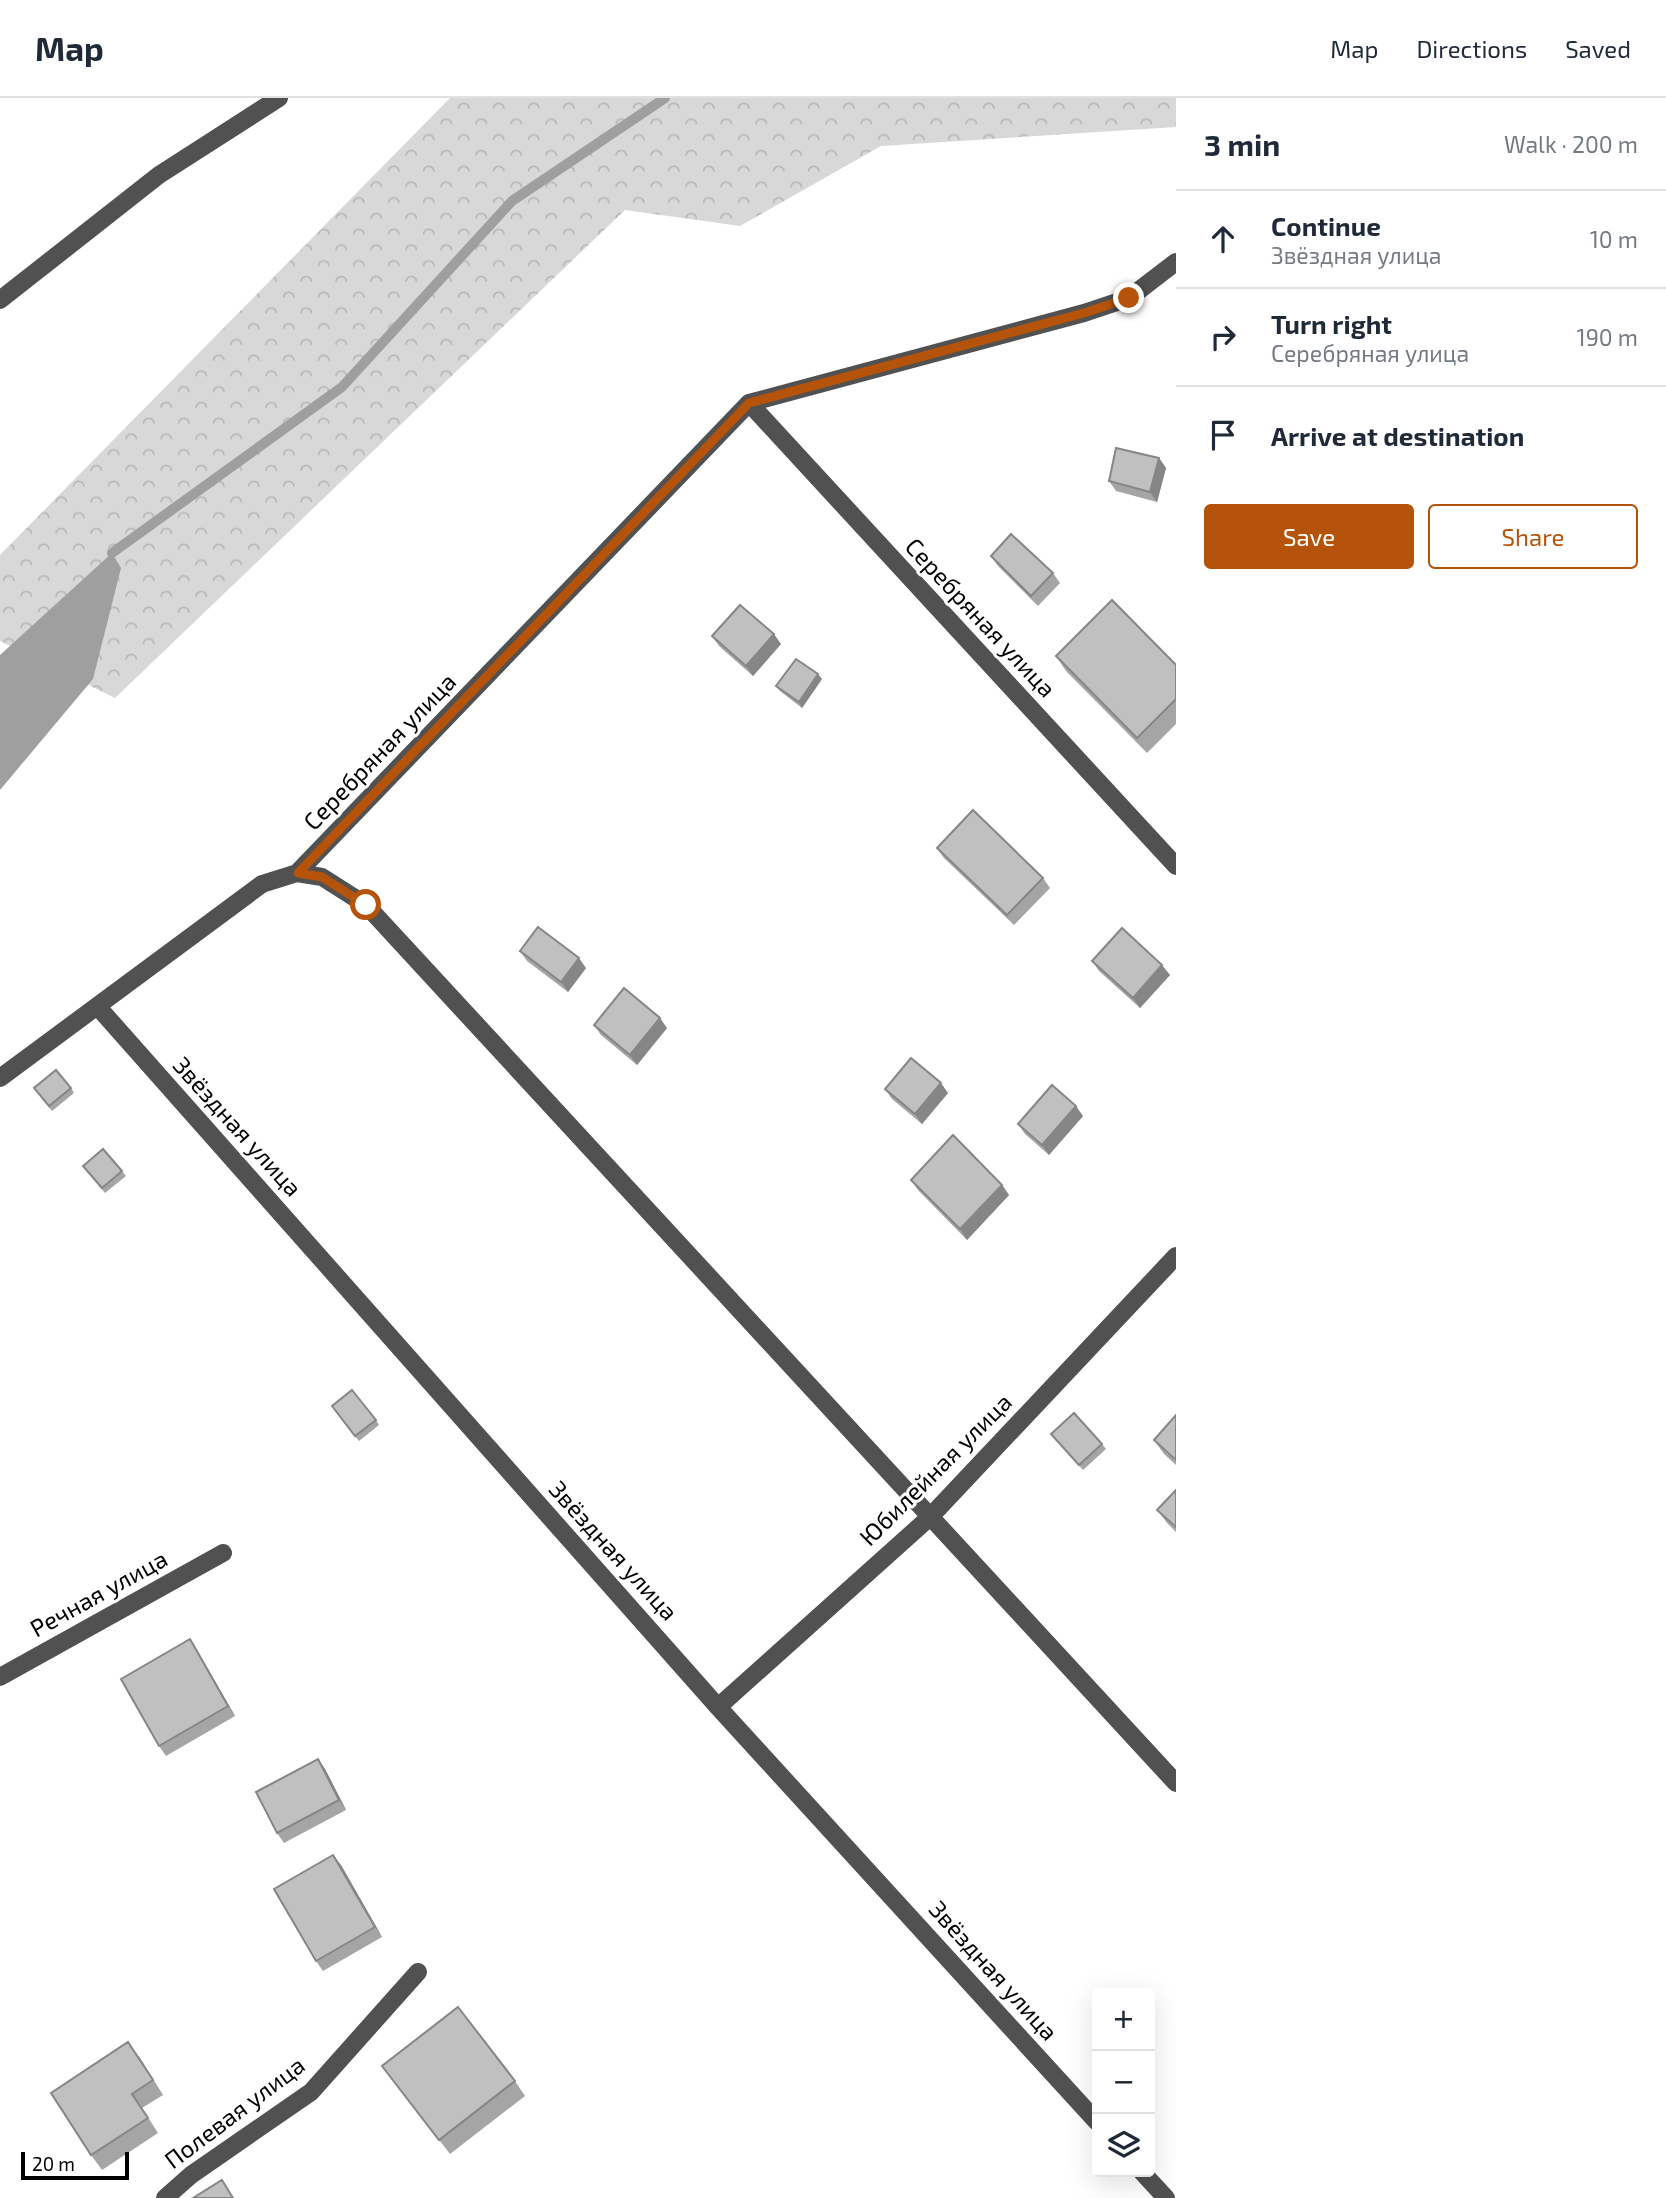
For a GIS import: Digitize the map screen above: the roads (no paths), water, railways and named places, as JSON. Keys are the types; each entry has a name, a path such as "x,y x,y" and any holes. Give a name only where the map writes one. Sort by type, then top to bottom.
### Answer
{"street":[{"path":"0,300 159,175 279,98"},
{"path":"749,403 1084,313 1129,298 1176,262"},
{"name":"Серебряная улица","path":"0,1078 261,884 298,873 749,403 1176,866"},
{"path":"298,873 322,877 366,905 1176,1783"},
{"name":"Звёздная улица","path":"98,1007 718,1707 1092,2117"},
{"name":"Юбилейная улица","path":"718,1707 930,1517 1176,1256"},
{"name":"Речная улица","path":"0,1677 223,1553"},
{"name":"Полевая улица","path":"165,2198 191,2175 311,2092 418,1972"},
{"path":"1147,2177 1166,2198"}],"waterway":[{"path":"112,553 342,387 512,201 665,98"}]}
